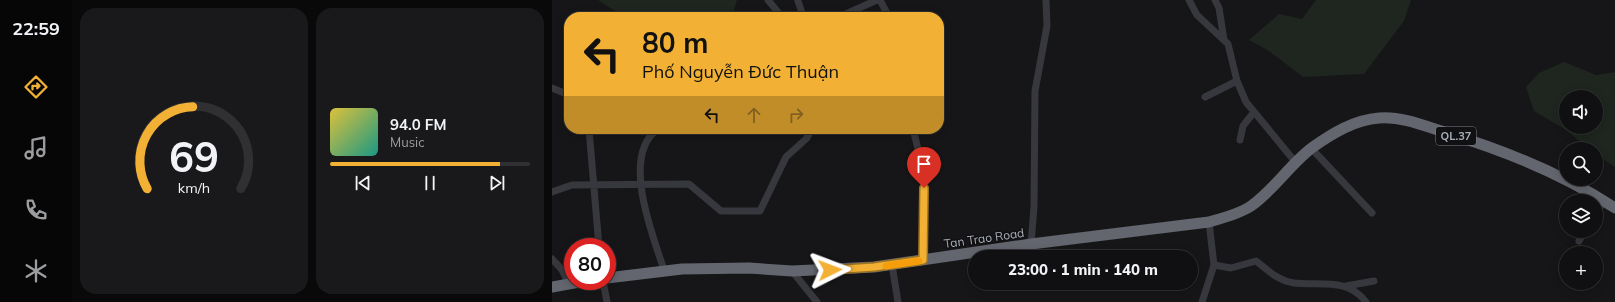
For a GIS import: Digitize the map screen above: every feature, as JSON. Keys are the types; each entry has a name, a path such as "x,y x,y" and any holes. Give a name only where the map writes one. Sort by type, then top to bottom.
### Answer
{"highway":[{"name":"QL.37","path":"1297,164 1311,148 1343,127 1378,118 1409,120 1478,142 1534,165 1584,188 1615,208"},
{"name":"Tan Trao Road","path":"616,277 664,270 749,268 792,271 842,270 892,265 1031,244 1209,222 1231,216 1251,206 1297,164"},
{"path":"552,287 564,285"}],"street":[{"path":"768,0 778,12"},
{"path":"850,12 877,0"},
{"path":"880,0 886,12"},
{"path":"1031,244 1034,207 1035,91 1047,26 1046,0"},
{"path":"1189,0 1197,15 1224,40 1229,47 1237,81 1246,102 1297,164"},
{"path":"1215,0 1219,8 1224,40"},
{"path":"798,1 802,12"},
{"path":"1205,97 1237,81"},
{"path":"552,88 564,93"},
{"path":"1240,140 1243,126 1254,112"},
{"path":"590,134 598,238"},
{"path":"652,134 643,148 642,184 646,212 664,270"},
{"path":"552,192 572,185 689,184 721,211 760,211 786,157 807,138 809,134"},
{"path":"914,134 920,157 924,188 923,260"},
{"path":"1311,148 1372,213"},
{"path":"1202,302 1214,265 1209,222"},
{"path":"552,259 564,273"},
{"path":"1214,265 1231,268 1256,261 1283,280 1293,283 1346,286 1374,281"},
{"path":"892,265 898,302"},
{"path":"792,271 817,302"},
{"path":"1346,286 1366,302"},
{"path":"605,290 607,302"}],"shaded area":[{"path":"598,0 737,0 733,12 616,12"},
{"path":"1316,0 1411,0 1404,21 1364,74 1303,77 1269,51 1249,40 1279,14 1302,19"},
{"path":"1564,62 1596,75 1615,72 1615,167 1603,159 1603,142 1581,142 1571,134 1603,134 1603,90 1559,90 1559,126 1534,111 1526,87 1539,73"}],"slow traffic":[{"path":"886,266 919,261"}],"route":[{"path":"830,270 874,267 923,260 924,188"}]}
